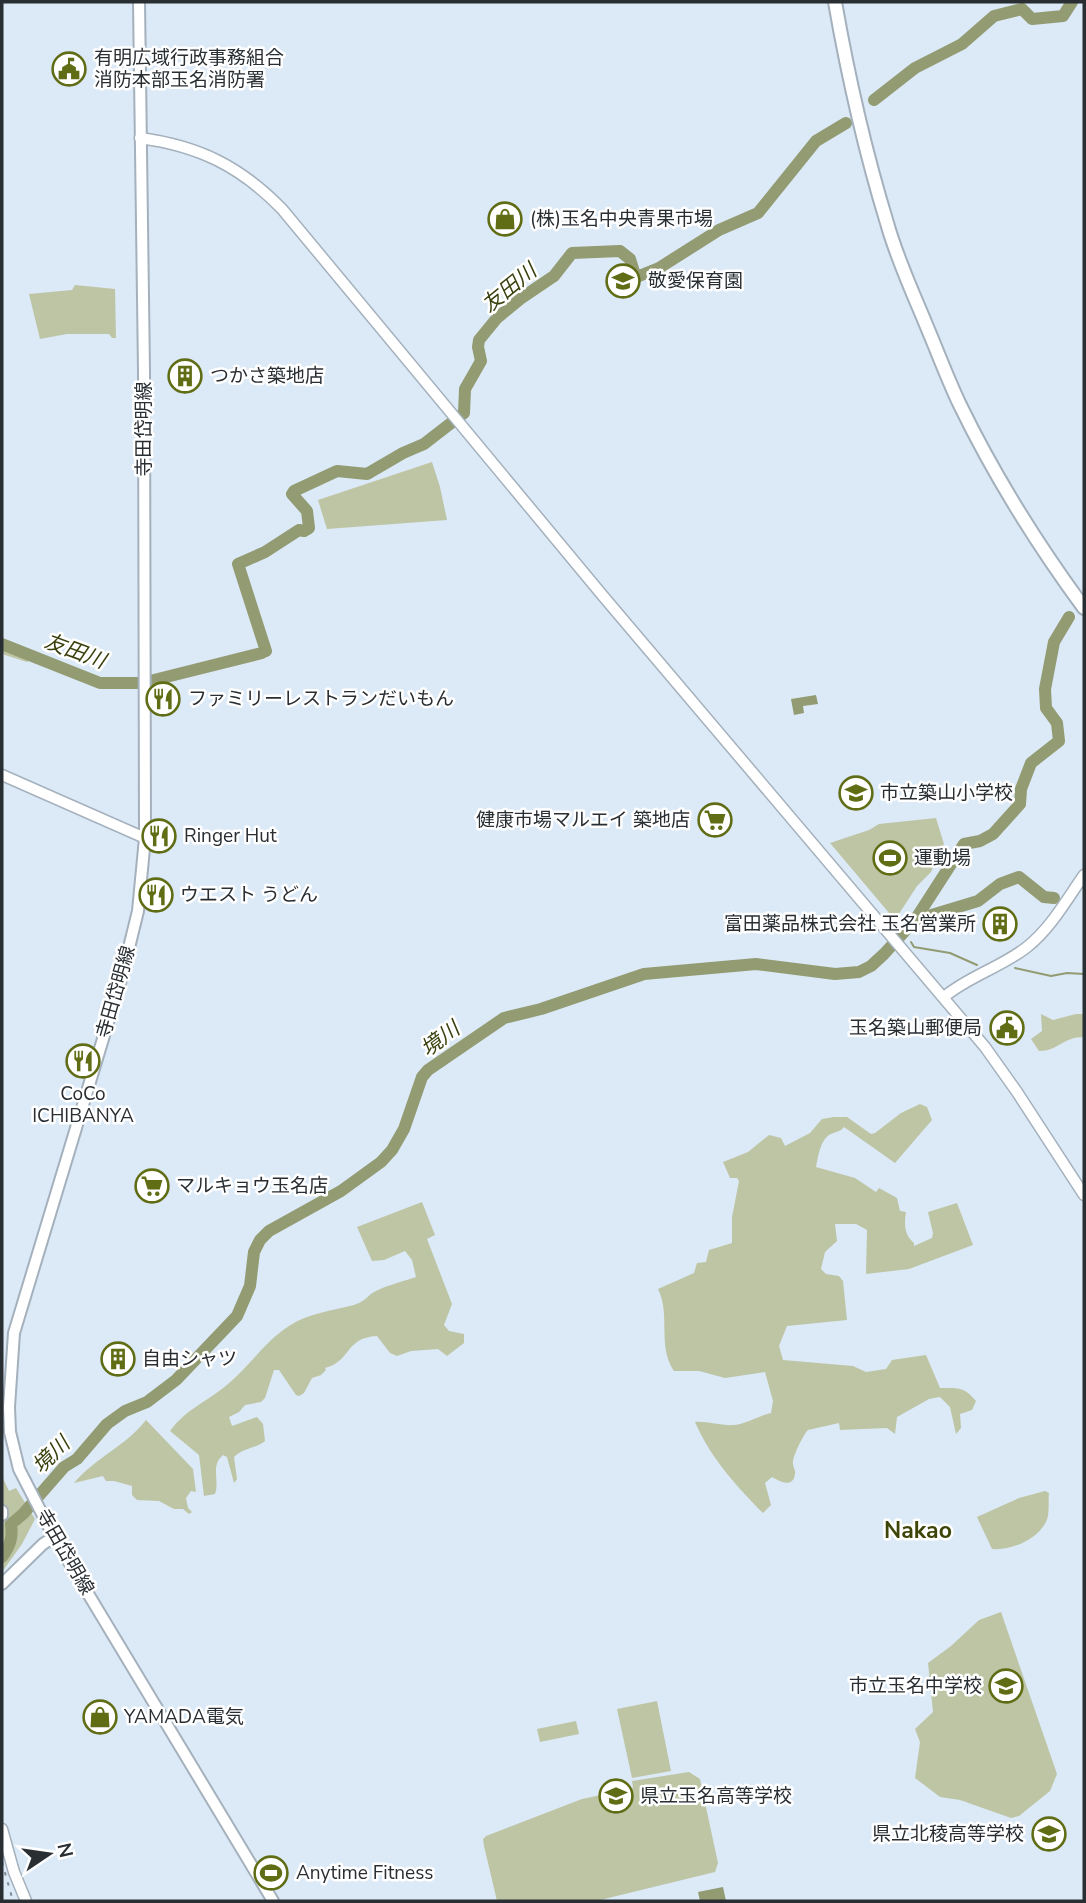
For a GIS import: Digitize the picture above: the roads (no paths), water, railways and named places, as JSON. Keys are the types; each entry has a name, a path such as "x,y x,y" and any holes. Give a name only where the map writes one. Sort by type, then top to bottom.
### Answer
{"highway":[{"path":"835,2 864,142 887,225 905,273 959,402 980,444 1016,507 1084,608"}],"main road":[{"name":"寺田岱明線","path":"139,2 144,371 145,838 138,911 122,976 14,1333 9,1406 13,1447 19,1468 54,1537 272,1901"},
{"path":"2,1584 43,1544 54,1537"}],"street":[{"path":"140,138 200,151 238,170 260,186 290,219 944,997 1002,1070 1084,1195"},
{"path":"2,775 145,838"},
{"path":"944,997 1028,946 1047,927 1084,875"},
{"path":"2,1829 14,1872 26,1901"}],"waterway":[{"name":"友田川","path":"874,100 915,68 962,44 994,16 1022,9 1032,19 1063,16 1072,2"},
{"name":"友田川","path":"266,651 238,564 265,552 299,530 309,528 307,511 292,494 294,491 337,471 367,474 424,444 464,413 465,389 481,361 479,340 497,318 554,276 572,253 620,251 630,259 635,275 639,276 659,268 719,230 758,213 816,141 846,123"},
{"path":"915,920 964,844 980,841 993,834 1020,804 1021,789 1031,763 1059,741 1057,723 1046,708 1045,689 1054,642 1069,617"},
{"name":"友田川","path":"2,644 100,683 138,683"},
{"name":"友田川","path":"150,681 262,653"},
{"name":"境川","path":"2,1557 10,1542 11,1524 64,1467 77,1459 107,1424 125,1411 147,1402 176,1380 237,1316 250,1286 254,1252 260,1240 269,1231 341,1191 381,1162 392,1150 404,1129 422,1077 428,1070 504,1018 541,1009 644,974 756,964 835,974 859,972 871,966 884,954 915,920 978,901 1000,884 1019,877 1044,897 1054,898"},
{"path":"911,942 914,947 950,953 977,965"},
{"path":"1015,968 1051,976 1084,974"}],"railway":[{"path":"2,1862 13,1901"}],"place":[{"name":"有明広域行政事務組合 消防本部玉名消防署","path":"69,69"},
{"name":"(株)玉名中央青果市場","path":"505,219"},
{"name":"敬愛保育園","path":"623,281"},
{"name":"つかさ築地店","path":"185,376"},
{"name":"ファミリーレストランだいもん","path":"163,699"},
{"name":"市立築山小学校","path":"856,793"},
{"name":"健康市場マルエイ 築地店","path":"715,820"},
{"name":"Ringer Hut","path":"159,836"},
{"name":"運動場","path":"890,858"},
{"name":"ウエスト うどん","path":"156,895"},
{"name":"富田薬品株式会社 玉名営業所","path":"1000,924"},
{"name":"玉名築山郵便局","path":"1007,1028"},
{"name":"CoCo ICHIBANYA","path":"83,1061"},
{"name":"マルキョウ玉名店","path":"152,1186"},
{"name":"自由シャツ","path":"118,1359"},
{"name":"市立玉名中学校","path":"1006,1686"},
{"name":"YAMADA電気","path":"100,1717"},
{"name":"県立玉名高等学校","path":"616,1796"},
{"name":"県立北稜高等学校","path":"1049,1834"},
{"name":"Anytime Fitness","path":"271,1873"}],"district":[{"name":"Nakao","path":"918,1530"}]}
